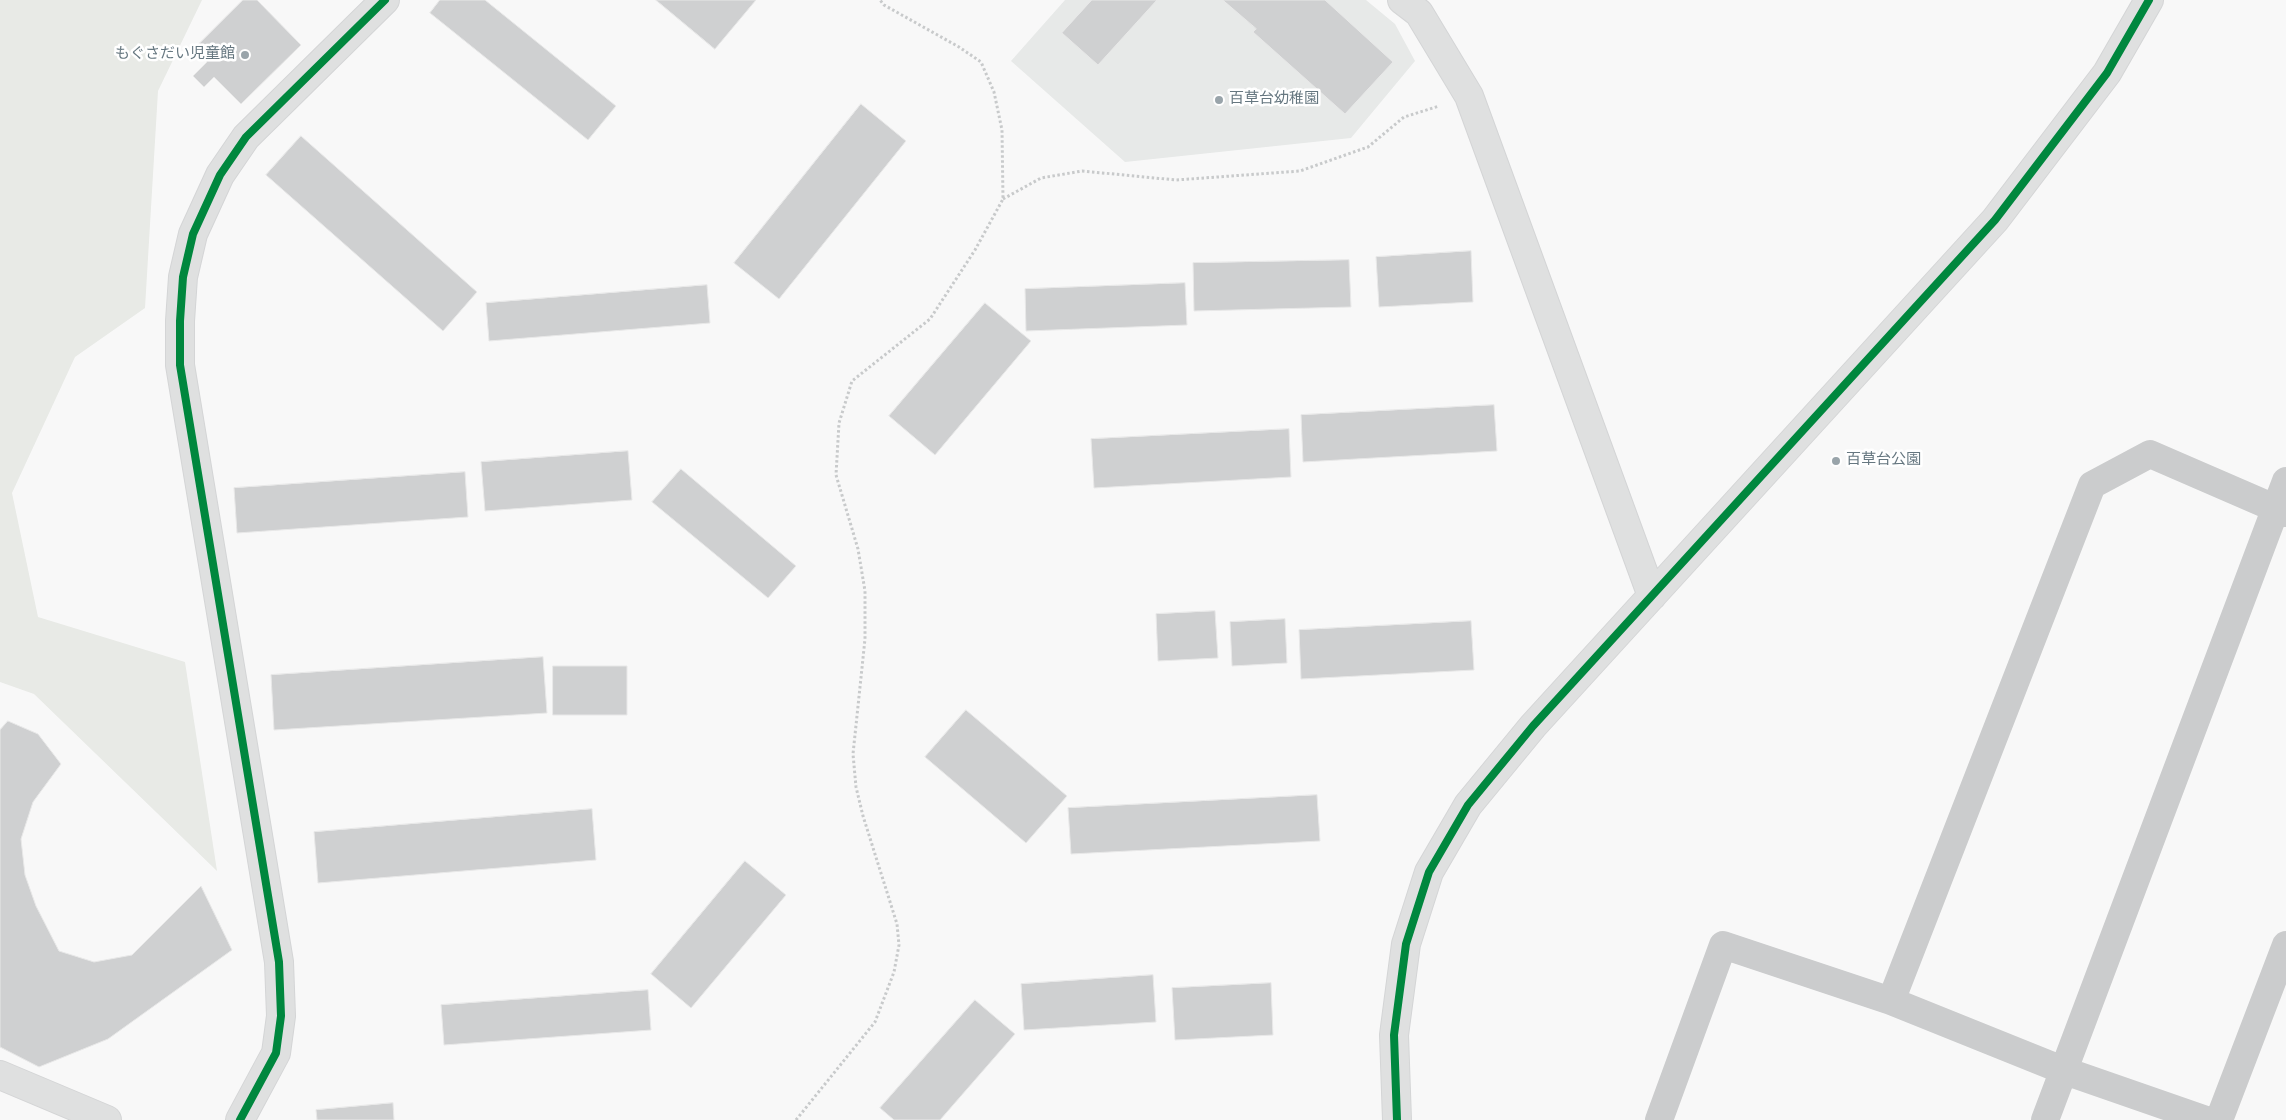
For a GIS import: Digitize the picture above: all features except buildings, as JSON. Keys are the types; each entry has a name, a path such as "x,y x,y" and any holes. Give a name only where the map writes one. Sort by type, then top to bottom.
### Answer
{"street":[{"path":"240,1120 276,1053 281,1016 279,962 180,365 183,277 193,234 205,204 220,175 246,137 385,0"},
{"path":"1402,0 1419,13 1469,96 1652,596"},
{"path":"1398,1120 1394,1035 1406,944 1429,872 1474,798 1533,726 1995,220 2107,73 2149,0"},
{"path":"1891,1001 2092,485 2150,454 2281,510"},
{"path":"2045,1120 2281,510 2286,481"},
{"path":"2219,1120 2286,944"},
{"path":"1659,1120 1723,946 1891,1001 2065,1071 2206,1120"},
{"path":"0,1075 107,1120"}],"path":[{"path":"796,1120 875,1022 894,972 899,946 897,924 856,787 853,754 865,639 865,591 858,549 836,475 839,423 852,381 930,319 975,250 1003,199 1002,130 994,92 981,62 959,47 884,5 880,0"},
{"path":"1003,199 1041,178 1082,171 1176,180 1300,171 1368,147 1404,117 1469,96"}],"shaded area":[{"path":"0,0 202,0 158,91 145,308 75,357 12,493 38,617 185,662 217,871 34,694 0,682"},
{"name":"百草台幼稚園","path":"1065,0 1366,0 1395,24 1415,61 1351,138 1125,162 1011,61"}],"cycle path":[{"path":"240,1120 276,1053 281,1016 279,962 180,365 183,277 193,234 220,175 246,137 385,0"},
{"path":"1397,1120 1394,1035 1406,944 1429,872 1468,805 1533,726 1995,220 2107,73 2149,0"}],"place":[{"name":"もぐさだい児童館","path":"245,55"},
{"name":"百草台幼稚園","path":"1219,100"},
{"name":"百草台公園","path":"1836,461"}]}
